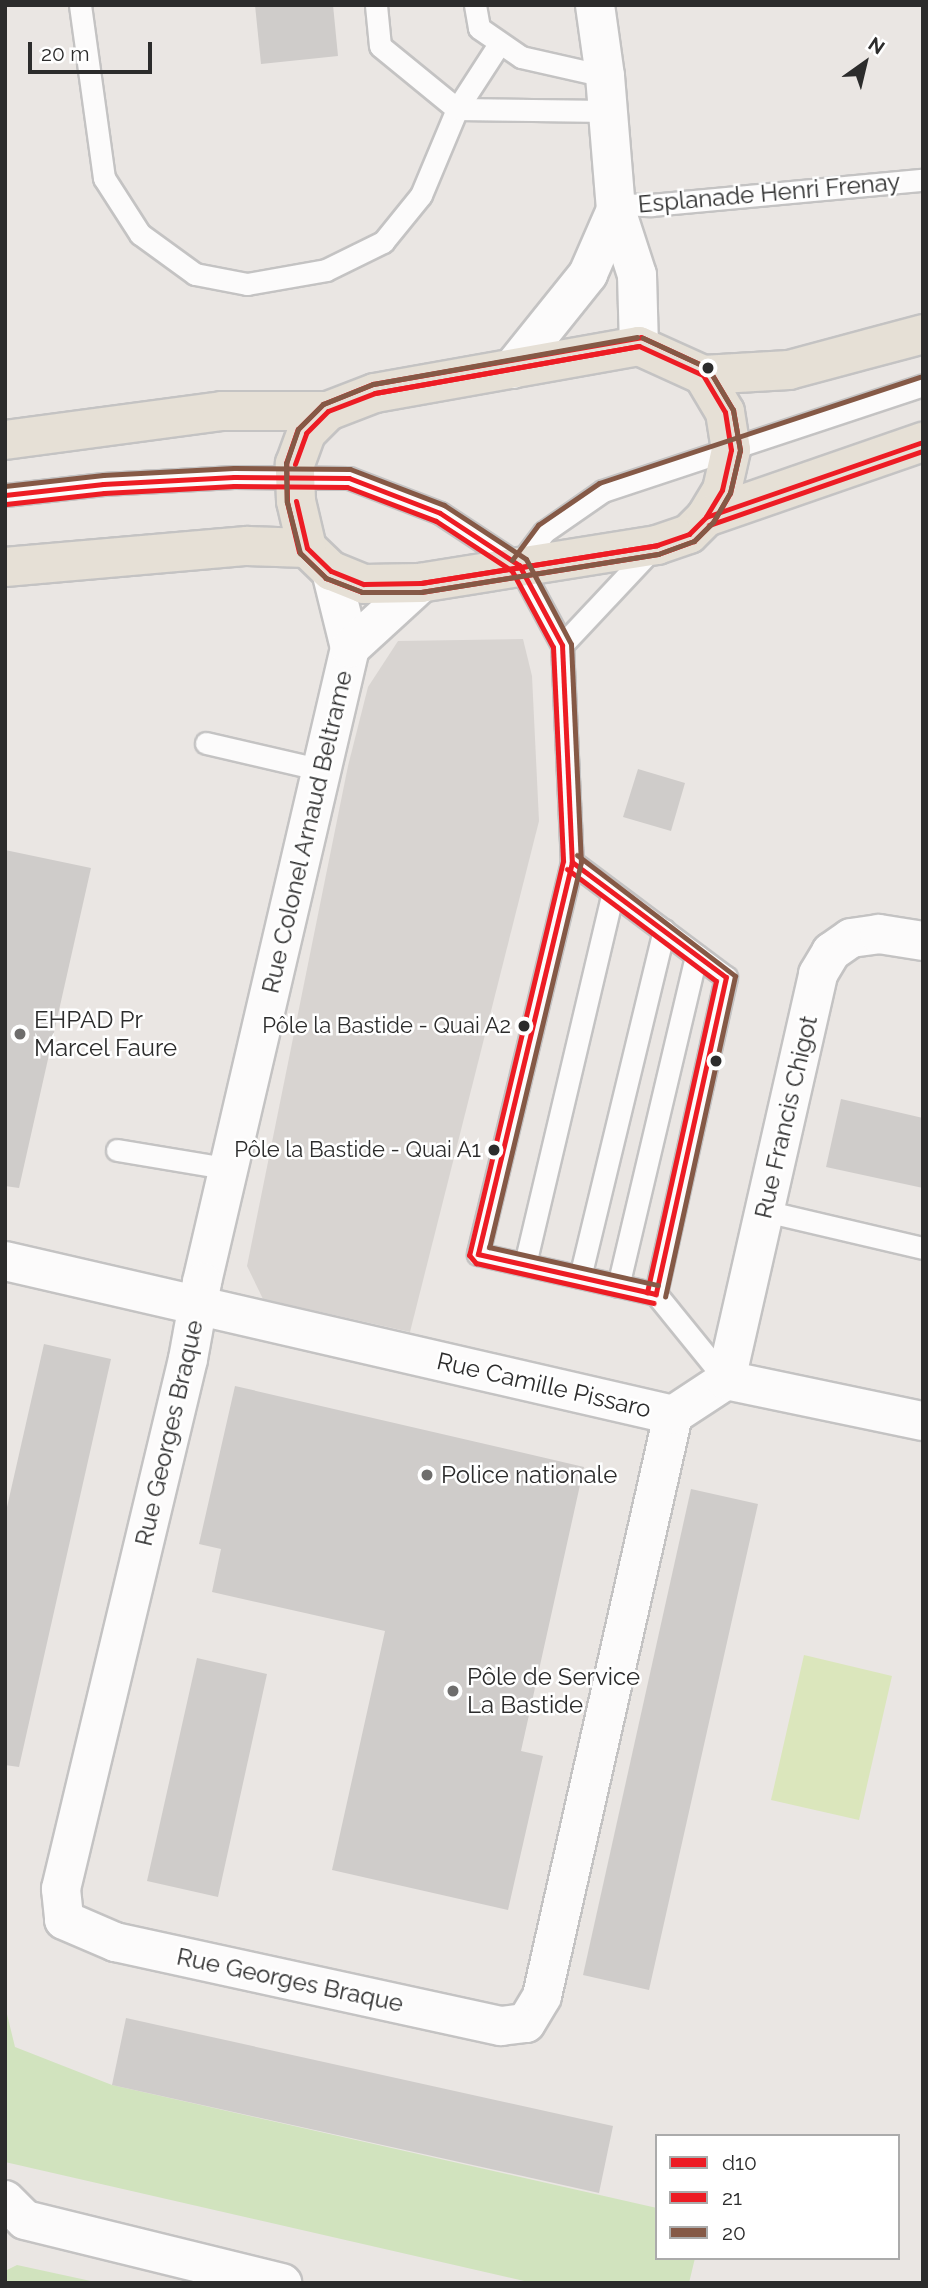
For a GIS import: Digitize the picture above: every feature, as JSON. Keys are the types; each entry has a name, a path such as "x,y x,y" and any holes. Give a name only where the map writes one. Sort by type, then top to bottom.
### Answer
{"main road":[{"path":"5,440 222,411 328,411 375,393 639,346 703,375 789,370 923,334"},
{"path":"5,567 247,546 319,560 364,584 421,583 657,544 689,534 706,517 722,490 731,450 725,412 703,375"},
{"path":"319,560 296,501 294,478 295,464 306,433 328,411"},
{"path":"706,517 923,442"}],"street":[{"path":"594,5 606,93 616,207 638,275 639,346"},
{"path":"512,369 588,274 616,207"},
{"name":"Rue Colonel Arnaud Beltrame","path":"199,1304 349,648 319,560"},
{"name":"Rue Colonel Arnaud Beltrame","path":"349,648 421,583"},
{"name":"Rue Francis Chigot","path":"726,1380 818,974 831,952 851,938 879,934 923,942"},
{"name":"Rue Camille Pissaro","path":"5,1261 673,1415 726,1380"},
{"name":"Rue Georges Braque","path":"199,1304 61,1889 64,1920 115,1942 501,2026 526,2023 542,1996 673,1415"},
{"path":"726,1380 923,1421"},
{"path":"15,2210 282,2283"}],"lane":[{"path":"80,5 104,178 139,234 195,274 247,284 326,271 383,242 421,195 457,108 499,44"},
{"path":"376,5 380,46 457,108 606,93"},
{"path":"475,5 479,28 499,44 521,57 606,93"},
{"name":"Esplanade Henri Frenay","path":"616,207 923,180"},
{"path":"519,565 544,532 603,491 923,385"},
{"path":"5,495 221,477 349,478 440,513 519,565 562,645 572,862 478,1254 656,1294 726,1380"},
{"path":"562,645 657,544"},
{"path":"206,743 322,770"},
{"path":"572,862 726,976 656,1294"},
{"path":"525,1264 613,893"},
{"path":"580,1277 664,930"},
{"path":"618,1286 696,955"},
{"path":"117,1150 230,1169"},
{"path":"765,1211 923,1248"}],"green space":[{"path":"804,1655 892,1676 859,1820 771,1800"},
{"path":"5,2006 15,2047 112,2085 655,2208 655,2260 695,2260 689,2283 533,2283 5,2162"},
{"path":"17,2265 100,2283 5,2283 5,2271"}],"shaded area":[{"path":"523,639 532,676 539,821 410,1332 263,1299 247,1266 348,766 368,687 398,641"}],"building":[{"path":"255,5 333,5 338,56 261,64"},
{"path":"638,769 685,783 671,831 623,817"},
{"path":"5,850 91,868 19,1188 5,1186"},
{"path":"841,1099 923,1118 923,1188 826,1167"},
{"path":"44,1344 111,1359 19,1767 5,1765 5,1516"},
{"name":"Pôle de Service La Bastide","path":"235,1386 584,1467 521,1751 543,1756 508,1910 332,1870 385,1631 212,1592 221,1549 199,1544"},
{"path":"691,1489 758,1504 649,1990 583,1975"},
{"path":"197,1658 267,1674 218,1897 147,1881"},
{"path":"126,2018 613,2126 599,2193 112,2085"}],"transit line":[{"name":"20","path":"637,337 373,384 323,404 298,429 286,463 287,502 300,553 326,578 362,592 421,592 658,554 694,541 713,522 730,493 740,450 733,410 708,368 643,338"},
{"name":"21","path":"641,337 708,368 733,410 740,450 730,493 713,522 694,541 658,554 421,592 362,592 326,578 299,552 287,502 286,463 298,429 323,404 373,384 641,337"},
{"name":"d10","path":"375,393 639,346"},
{"name":"d10","path":"375,393 639,346"},
{"name":"d10","path":"639,346 703,375 725,412 731,450 722,490 706,517 689,534 657,545"},
{"name":"20","path":"512,560 538,525 599,483 920,377"},
{"name":"d10","path":"295,464 306,433 328,411 375,393"},
{"name":"d10","path":"706,517 923,442"},
{"name":"21","path":"709,525 923,451"},
{"name":"20","path":"5,486 103,475 234,468 350,469 444,505 526,559 571,644 581,862 489,1247 658,1285"},
{"name":"d10","path":"5,495 103,484 234,477 349,478 440,513 519,565 562,645 572,862 478,1254 656,1294"},
{"name":"21","path":"6,504 104,493 234,486 347,487 436,521 512,571 553,647 563,861 469,1255 476,1263 654,1303"},
{"name":"d10","path":"296,501 307,548 331,571 364,584 421,583"},
{"name":"d10","path":"421,583 657,545"},
{"name":"d10","path":"421,583 657,545"},
{"name":"20","path":"577,855 735,976 665,1296"},
{"name":"d10","path":"572,862 726,977 656,1294"},
{"name":"21","path":"567,869 716,981 647,1292"}],"place":[{"name":"Pôle la Bastide - Quai A2","path":"524,1026"},
{"name":"EHPAD Pr Marcel Faure","path":"20,1034"},
{"name":"Pôle la Bastide - Quai A1","path":"494,1150"},
{"name":"Police nationale","path":"427,1475"},
{"name":"Pôle de Service La Bastide","path":"453,1691"}]}
